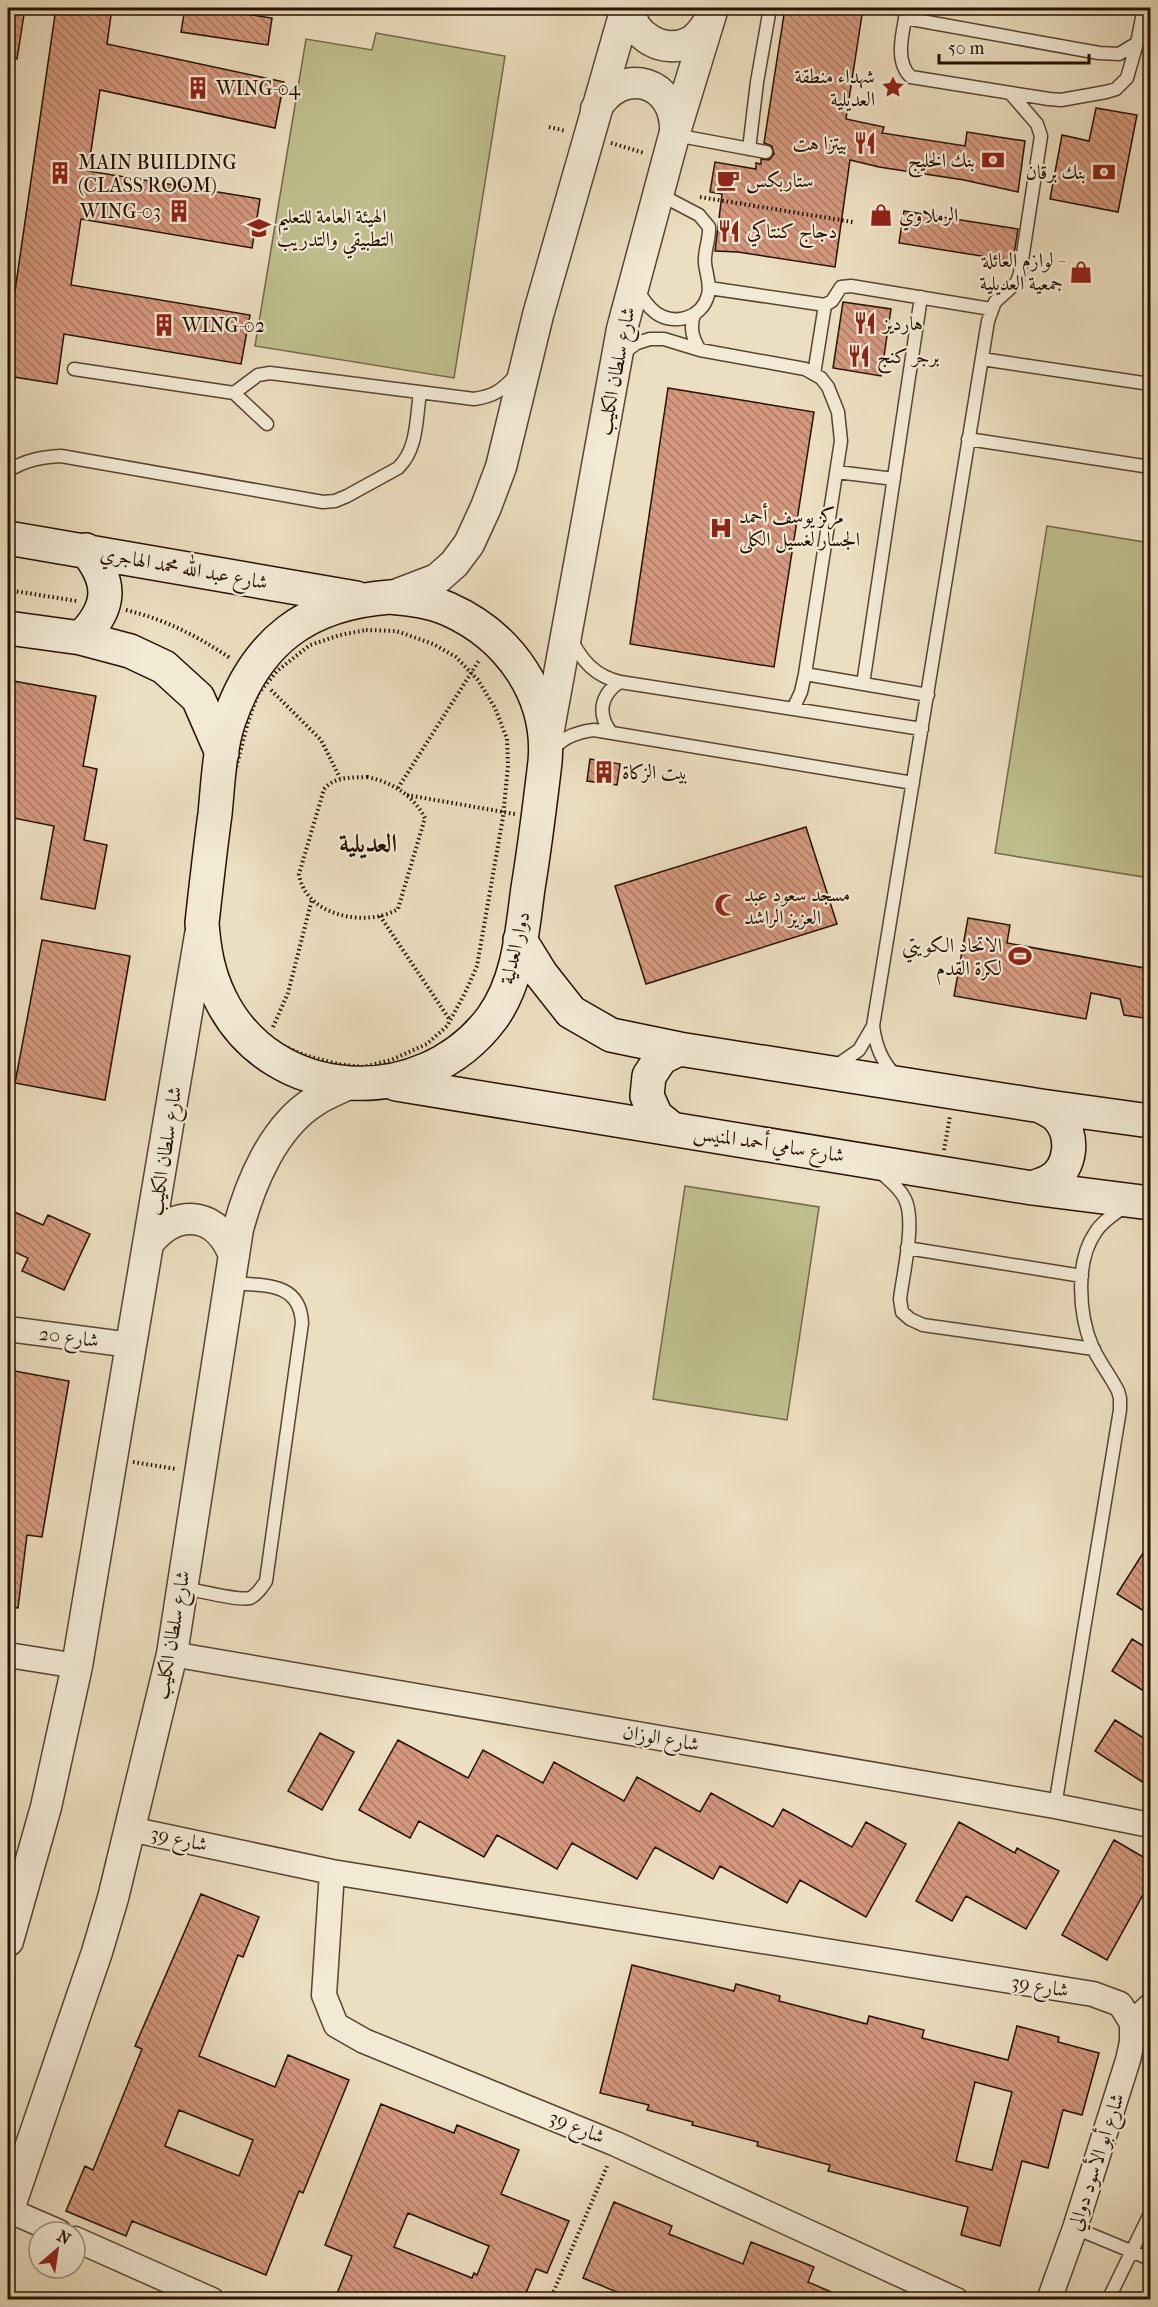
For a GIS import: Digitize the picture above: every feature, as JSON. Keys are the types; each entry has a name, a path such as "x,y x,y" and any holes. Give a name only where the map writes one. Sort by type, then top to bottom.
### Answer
{"main road":[{"name":"شارع عبد الله محمد الهاجري","path":"8,538 375,598"},
{"path":"81,638 95,624 104,605 105,586 99,566 86,550"},
{"name":"دوار العدلية","path":"375,598 419,600 447,609 472,621 496,639 531,685 542,712 546,751 539,819 512,980 492,1017 461,1030 464,1048 428,1070 388,1083 348,1084 322,1080 297,1071 273,1058 264,1042 235,1022 220,1000 208,967 202,923 222,753 228,724 258,679 267,651 286,632 309,617 334,606 375,598"},
{"path":"8,628 81,638 130,651 164,667 198,698 222,753"},
{"path":"520,940 541,974 571,1012 611,1035 1041,1106 1150,1121"},
{"path":"672,1129 656,1116 647,1096 649,1076 661,1058 679,1048"},
{"name":"شارع سامي أحمد المنيس","path":"388,1083 1032,1188 1142,1202"},
{"path":"1032,1188 1050,1181 1063,1168 1069,1150 1067,1131 1057,1116 1041,1106"}],"street":[{"path":"628,8 635,26 645,38 659,45 675,46 690,42 702,33 712,13"},
{"path":"375,598 437,579 453,564 478,528 501,467 529,351 592,124 628,8"},
{"name":"شارع سلطان الكليب","path":"546,751 622,330 673,142 712,13"},
{"path":"592,124 603,97 615,87 630,83 646,84 660,91 670,102 676,117 673,142"},
{"name":"شارع سلطان الكليب","path":"8,1941 46,1807 76,1666 202,923"},
{"name":"شارع سلطان الكليب","path":"8,2211 97,1952 172,1654 232,1269 245,1203 272,1145 313,1101 348,1084"},
{"path":"150,1240 170,1223 183,1219 197,1219 221,1232 229,1243 232,1269"},
{"name":"شارع 20","path":"8,1329 131,1345"},
{"name":"شارع الوزان","path":"172,1654 1055,1806 1150,1825"},
{"path":"8,1655 76,1666"},
{"name":"شارع 39","path":"130,1828 332,1872 1093,1994 1120,2004 1132,2023"},
{"name":"شارع 39","path":"332,1872 324,1995 336,2025 364,2041 616,2144 956,2300"},
{"path":"1132,2023 1150,2006"},
{"name":"شارع أبو الأسود دوالي","path":"1049,2300 1075,2228 1128,2060 1132,2042 1132,2023"},
{"path":"8,2211 30,2220"},
{"path":"87,2244 212,2300"}],"lane":[{"path":"749,149 757,82 770,8"},
{"path":"1137,43 1119,54 1099,53 906,13 901,57 905,72 910,77 1061,100 1116,89 1127,78 1137,43 1140,10"},
{"path":"824,1071 849,1059 859,1050 873,1026 982,359 995,302 1017,282 1020,273 1041,136 1037,124 1011,94"},
{"path":"673,142 765,152"},
{"path":"634,284 643,300 659,315 679,320 694,314 705,304 709,288 705,264 709,227 699,215 659,194"},
{"path":"814,374 825,305 834,298 838,288 843,285 992,309"},
{"path":"709,288 825,305"},
{"path":"863,684 921,297"},
{"path":"694,314 691,329 700,350"},
{"path":"616,362 625,351 637,343 650,339 664,339 700,350 797,368 814,374 828,387 838,412 841,441 805,674 801,692 793,709"},
{"path":"234,393 258,375 270,373 474,399 490,397 503,389 515,376 529,351"},
{"path":"982,359 1150,384"},
{"path":"74,369 234,393 267,424"},
{"path":"8,471 20,464 42,457 61,456 322,502 335,501 398,468 405,462 412,445 420,393"},
{"path":"968,440 1150,467"},
{"path":"837,472 894,479"},
{"path":"567,630 583,660 592,669 602,676 620,682 922,729"},
{"path":"805,674 927,695"},
{"path":"610,731 602,716 603,700 613,686 620,682"},
{"path":"546,751 554,749 572,735 594,729 913,783"},
{"path":"873,1026 879,1053 886,1066 907,1083"},
{"path":"867,1161 895,1185 905,1199 910,1220 900,1299 902,1312 910,1319 940,1329 1094,1350"},
{"path":"1055,1806 1120,1410 1118,1391 1094,1350 1084,1325 1082,1276 1088,1246 1095,1232 1105,1221 1142,1202"},
{"path":"907,1248 1082,1276"},
{"path":"182,1588 249,1598 262,1588 266,1581 300,1334 301,1309 296,1299 286,1291 232,1269"},
{"path":"1108,2300 1150,2214"},
{"path":"1075,2228 1150,2259"}],"path":[{"path":"549,127 592,124 673,142"},
{"path":"696,196 853,222"},
{"path":"8,590 104,605 154,617 205,641 258,679 321,740 340,778"},
{"path":"258,679 277,671 310,645 340,635 366,630 396,631 433,644 456,657 478,680 495,708 507,739 508,766 503,812 477,966 461,1030"},
{"path":"398,788 471,672 496,639"},
{"path":"258,679 258,694 232,783 213,911 212,940 219,967 238,1010 264,1042 338,1064 363,1066 391,1060 427,1044 447,1026 461,1030"},
{"path":"367,777 398,788 420,808 425,818 398,909 380,916 348,917 336,914 312,900 300,881 299,874 324,789 340,778 367,777"},
{"path":"407,795 539,819"},
{"path":"264,1042 283,1008 312,900"},
{"path":"380,916 461,1030"},
{"path":"940,1173 954,1091"},
{"path":"112,1459 200,1472"},
{"path":"550,2300 616,2144"}],"green space":[{"path":"376,33 505,56 454,378 255,346 306,39 372,50"},
{"path":"1047,526 1150,543 1150,878 995,853"},
{"path":"685,1186 819,1207 787,1420 653,1399"}],"building":[{"path":"8,8 25,8 17,59 8,58"},
{"path":"56,8 112,8 107,44 284,82 275,128 100,90 88,171 260,199 252,248 81,219 71,285 250,315 241,364 64,334 57,384 8,376 8,339"},
{"path":"185,8 209,8 272,18 268,45 181,32"},
{"path":"785,8 863,8 846,119 884,127 882,133 965,146 967,132 1025,141 1018,192 850,160 835,267 738,252 715,251 722,194 710,192 715,162 756,169 756,163 761,164 761,159 769,160 774,154 772,146 764,143"},
{"name":"بنك برقان","path":"1096,108 1137,115 1118,212 1050,199 1062,135 1089,141"},
{"path":"904,211 1018,229 1013,261 899,243"},
{"path":"843,302 891,309 881,376 833,368"},
{"name":"مركز يوسف أحمد الجسار لغسيل الكلى","path":"668,388 814,412 774,667 630,644"},
{"path":"8,680 96,696 83,766 97,769 84,840 107,845 95,909 41,899 54,826 8,817"},
{"name":"بيت الزكاة","path":"590,759 620,764 617,785 587,781"},
{"name":"مسجد سعود عبد العزيز الراشد","path":"806,827 837,924 646,984 615,886"},
{"name":"الاتحاد الكويتي لكرة القدم","path":"968,918 1010,925 1007,943 1150,969 1150,1019 1124,1015 1120,999 1091,993 1086,1019 954,996"},
{"path":"42,940 130,956 105,1100 15,1083"},
{"path":"8,1209 43,1225 48,1215 90,1234 64,1290 22,1271 28,1258 8,1249"},
{"path":"9,1370 69,1381 42,1537 27,1535 18,1608 8,1607"},
{"path":"1150,1542 1150,1615 1117,1594"},
{"path":"1132,1639 1150,1650 1150,1695 1112,1671"},
{"path":"1115,1720 1150,1742 1150,1787 1095,1751"},
{"path":"320,1733 354,1752 322,1810 288,1791"},
{"path":"398,1740 468,1778 483,1750 543,1783 554,1762 624,1801 637,1777 700,1812 711,1793 773,1827 783,1809 852,1847 866,1822 906,1844 866,1917 800,1880 787,1903 720,1866 713,1879 655,1847 637,1879 572,1843 557,1869 497,1835 484,1857 419,1821 410,1838 359,1810"},
{"path":"959,1822 1015,1853 1017,1848 1059,1871 1026,1929 966,1896 952,1921 916,1901"},
{"path":"1114,1840 1150,1861 1150,1882 1107,1960 1062,1935"},
{"path":"201,1894 259,1917 243,1957 238,1955 199,2056 275,2087 288,2055 349,2080 303,2193 299,2191 266,2275 132,2221 126,2236 66,2211 85,2166 93,2170 142,2049 135,2046","holes":["179,2110 253,2140 239,2176 165,2146"]},
{"path":"632,1965 734,1991 736,1984 780,1996 779,2001 867,2024 869,2016 924,2030 922,2038 1008,2060 1017,2026 1059,2037 1058,2042 1099,2053 1082,2115 1063,2110 1048,2168 1022,2161 1000,2246 961,2235 968,2207 828,2171 830,2165 757,2146 758,2142 692,2125 693,2122 647,2110 649,2105 600,2093","holes":["975,2082 1012,2092 992,2170 956,2161"]},
{"path":"381,2104 454,2133 457,2125 519,2150 501,2194 569,2221 547,2273 536,2269 523,2300 346,2300 336,2296 352,2256 325,2245","holes":["408,2213 489,2246 477,2275 474,2273 472,2278 394,2247"]},
{"path":"614,2202 672,2226 669,2234 743,2264 751,2242 814,2267 808,2282 850,2300 636,2300 583,2278"}],"place":[{"name":"شهداء منطقة العديلية","path":"893,87"},
{"name":"WING-04","path":"198,88"},
{"name":"بيتزا هت","path":"865,143"},
{"name":"بنك الخليج","path":"993,160"},
{"name":"بنك برقان","path":"1104,172"},
{"name":"MAIN BUILDING (CLASS ROOM)","path":"60,173"},
{"name":"ستاربكس","path":"728,180"},
{"name":"WING-03","path":"179,211"},
{"name":"الرملاوي","path":"881,215"},
{"name":"الهيئة العامة للتعليم التطبيقي والتدريب","path":"259,228"},
{"name":"دجاج كنتاكي","path":"729,231"},
{"name":"لوازم العائلة - جمعية العديلية","path":"1081,272"},
{"name":"هارديز","path":"865,323"},
{"name":"WING-02","path":"164,325"},
{"name":"برجر كنج","path":"859,356"},
{"name":"مركز يوسف أحمد الجسار لغسيل الكلى","path":"721,528"},
{"name":"بيت الزكاة","path":"604,772"},
{"name":"مسجد سعود عبد العزيز الراشد","path":"726,905"},
{"name":"الاتحاد الكويتي لكرة القدم","path":"1020,956"}],"district":[{"name":"العديلية","path":"368,843"}]}
